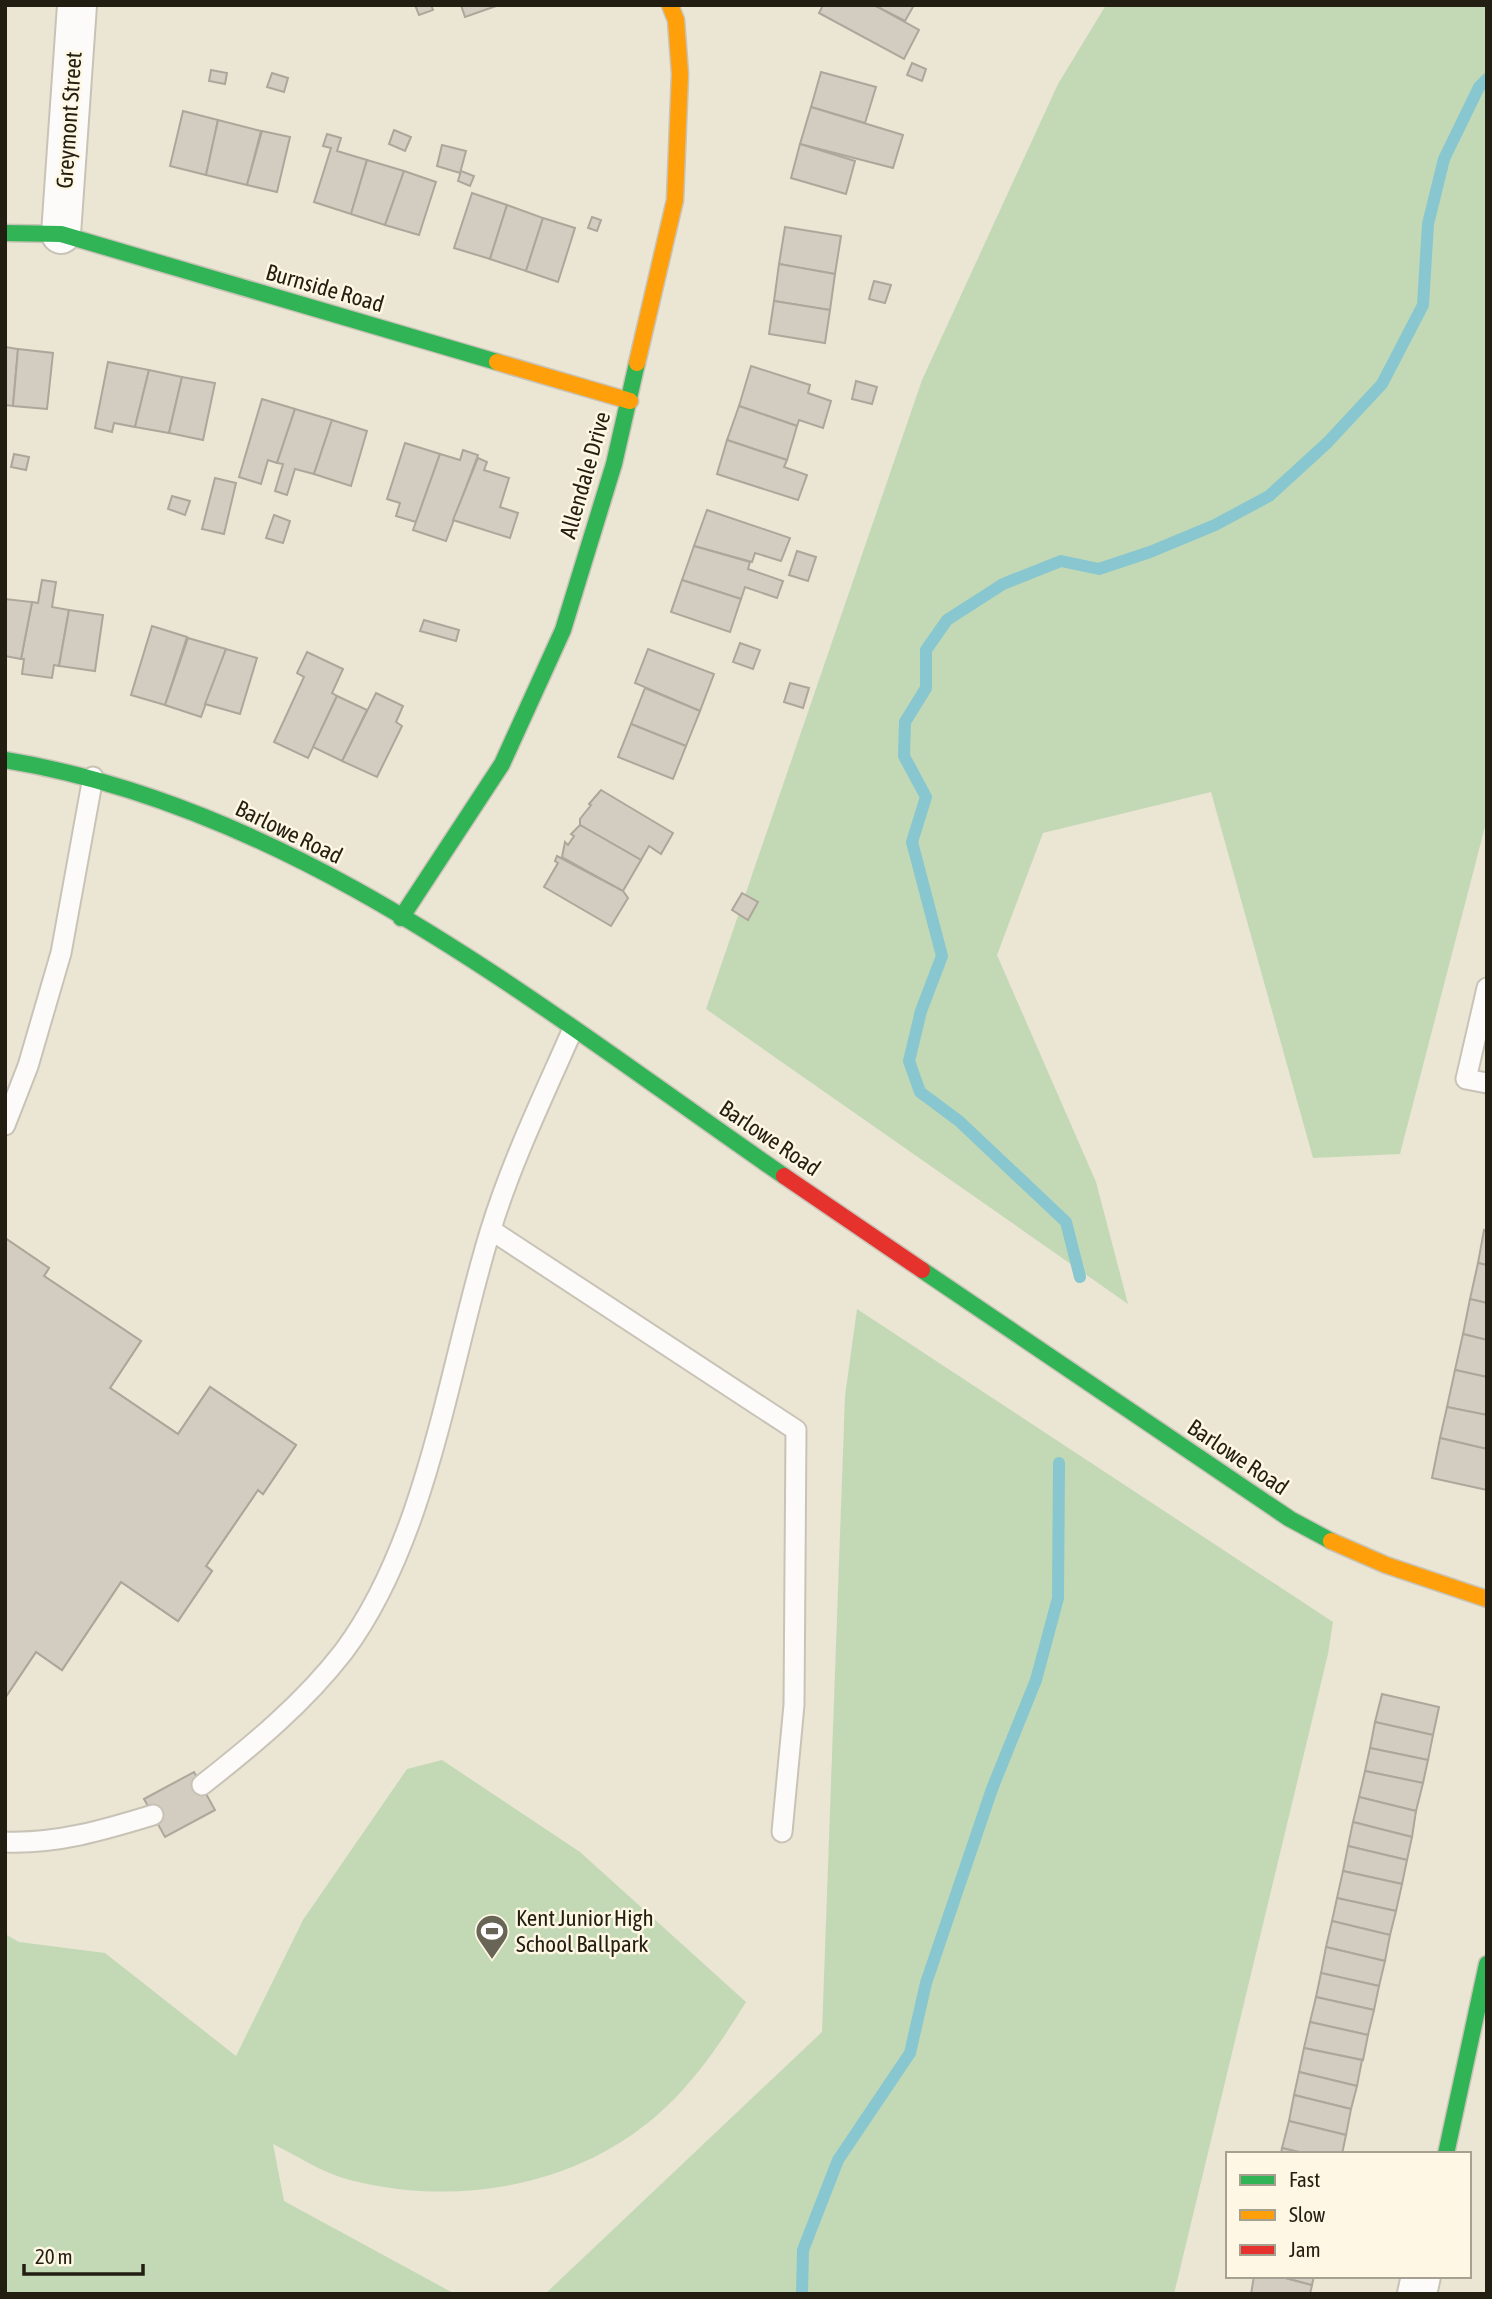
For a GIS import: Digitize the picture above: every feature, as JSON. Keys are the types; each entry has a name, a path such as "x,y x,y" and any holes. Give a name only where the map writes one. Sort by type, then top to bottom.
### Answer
{"street":[{"name":"Greymont Street","path":"61,234 76,5"},
{"name":"Allendale Drive","path":"401,918 502,764 563,630 630,401 675,200 680,74 678,10"},
{"name":"Burnside Road","path":"5,233 61,234 630,401"},
{"name":"Barlowe Road","path":"5,760 93,777 201,814 305,862 401,918 572,1031 1290,1519 1352,1553 1400,1572 1487,1599"},
{"path":"1446,2152 1487,1964"}],"lane":[{"path":"5,1125 28,1066 61,953 93,777"},
{"path":"1487,988 1466,1079 1487,1083"},
{"path":"202,1786 250,1747 310,1691 345,1649 373,1602 393,1561 424,1480 491,1230 523,1141 572,1031"},
{"path":"491,1230 796,1430 794,1705 782,1832"},
{"path":"5,1842 31,1843 78,1837 153,1815"}],"green space":[{"path":"1106,5 1487,5 1487,819 1400,1154 1313,1158 1211,792 1043,833 997,955 1096,1182 1128,1304 706,1009 922,380 1058,84"},
{"path":"857,1309 1333,1622 1328,1654 1174,2294 545,2294 822,2032 845,1396"},
{"name":"Kent Junior High School Ballpark","path":"442,1760 580,1852 746,2002 700,2070 666,2107 633,2134 597,2156 518,2184 434,2192 391,2188 340,2177 273,2144 284,2201 455,2294 5,2294 5,1934 19,1942 105,1953 236,2056 303,1920 407,1769"}],"building":[{"path":"415,5 431,5 433,10 419,15"},
{"path":"461,5 499,5 465,17"},
{"path":"823,5 874,5 919,30 904,59 819,13"},
{"path":"874,5 914,5 905,21"},
{"path":"912,63 926,69 922,81 907,75"},
{"path":"211,70 227,73 225,84 209,81"},
{"path":"821,72 876,87 865,123 811,107"},
{"path":"272,73 288,78 284,92 267,87"},
{"path":"811,107 903,135 893,168 800,144"},
{"path":"183,111 218,120 206,175 170,166"},
{"path":"218,120 261,131 247,185 206,175"},
{"path":"394,130 411,137 405,151 389,144"},
{"path":"262,131 290,137 277,192 247,185"},
{"path":"327,134 341,138 337,151 367,160 351,214 314,202 331,148 323,146"},
{"path":"800,144 855,161 846,194 791,178"},
{"path":"442,145 466,151 460,173 437,166"},
{"path":"367,160 404,171 385,225 351,214"},
{"path":"404,171 436,182 419,235 385,225"},
{"path":"461,171 474,176 470,186 458,181"},
{"path":"472,193 507,205 490,259 454,248"},
{"path":"507,205 543,218 526,271 490,259"},
{"path":"592,217 601,220 597,231 588,228"},
{"path":"543,218 575,228 558,282 526,271"},
{"path":"785,227 841,236 835,274 779,264"},
{"path":"779,264 835,274 830,310 774,301"},
{"path":"874,281 891,285 885,303 869,299"},
{"path":"774,301 830,310 825,343 769,334"},
{"path":"5,347 18,349 13,406 5,405"},
{"path":"18,349 53,353 47,409 13,406"},
{"path":"108,362 149,370 135,427 114,423 112,432 95,428"},
{"path":"751,366 810,385 808,393 831,401 823,428 799,420 797,426 739,406"},
{"path":"149,370 182,377 169,433 135,427"},
{"path":"182,377 215,383 203,440 169,433"},
{"path":"856,381 877,387 872,404 852,399"},
{"path":"262,399 295,409 277,463 268,460 261,484 239,477"},
{"path":"739,406 797,426 787,460 727,440"},
{"path":"295,409 332,420 314,474 295,469 287,495 275,491 283,464 277,463"},
{"path":"332,420 367,431 351,486 314,474"},
{"path":"727,440 787,460 784,467 807,475 798,500 717,474"},
{"path":"405,443 440,454 416,522 396,516 400,503 387,499"},
{"path":"463,450 478,455 446,541 413,530 440,454 460,460"},
{"path":"14,454 29,457 26,470 11,467"},
{"path":"478,458 487,462 484,470 509,478 500,507 518,513 510,538 453,520"},
{"path":"215,478 236,483 224,534 202,529"},
{"path":"172,496 190,501 185,515 168,509"},
{"path":"707,510 790,538 781,561 755,553 752,562 694,546"},
{"path":"274,515 290,521 283,543 266,538"},
{"path":"694,546 750,562 748,569 783,581 777,598 745,587 741,599 682,580"},
{"path":"797,551 816,557 808,581 789,575"},
{"path":"42,580 56,582 52,607 69,610 59,666 54,665 52,678 22,674 24,659 21,659 32,602 38,603"},
{"path":"682,580 741,599 730,632 671,612"},
{"path":"5,599 32,602 21,659 5,656"},
{"path":"69,610 103,615 95,671 59,666"},
{"path":"424,620 459,630 456,641 420,631"},
{"path":"152,626 187,637 165,705 131,695"},
{"path":"188,638 226,649 201,717 165,705"},
{"path":"740,643 760,650 753,669 733,662"},
{"path":"226,649 257,658 240,714 205,704"},
{"path":"648,649 714,674 700,711 635,683"},
{"path":"307,652 343,669 332,693 337,696 308,758 274,742 304,677 297,673"},
{"path":"790,683 809,688 803,708 784,702"},
{"path":"645,688 700,711 686,746 631,724"},
{"path":"376,693 403,706 396,722 402,726 377,777 342,761"},
{"path":"337,696 367,710 342,761 313,747"},
{"path":"631,724 686,746 673,779 618,757"},
{"path":"601,790 673,833 661,854 649,846 641,860 580,825 580,819 591,805 589,804"},
{"path":"580,825 641,860 623,891 562,857 565,842 568,845 574,836 571,834"},
{"path":"557,856 623,891 628,898 611,926 544,887 558,863 555,861"},
{"path":"742,893 758,902 748,920 732,910"},
{"path":"1484,1230 1487,1231 1487,1265 1478,1263"},
{"path":"5,1238 49,1268 44,1276 141,1341 110,1388 178,1434 210,1387 296,1445 263,1494 258,1490 206,1566 212,1571 178,1621 121,1582 62,1670 36,1652 5,1698"},
{"path":"5,1238 49,1268 44,1276 141,1341 110,1388 178,1434 210,1387 296,1445 263,1494 258,1490 206,1566 212,1571 178,1621 121,1582 62,1670 36,1652 5,1698"},
{"path":"1478,1263 1487,1265 1487,1303 1470,1299"},
{"path":"1470,1299 1487,1303 1487,1340 1463,1334"},
{"path":"1463,1334 1487,1340 1487,1377 1455,1370"},
{"path":"1455,1370 1487,1377 1487,1415 1447,1407"},
{"path":"1447,1407 1487,1415 1487,1449 1440,1438"},
{"path":"1440,1438 1487,1449 1487,1490 1432,1478"},
{"path":"1382,1694 1439,1707 1433,1735 1375,1722"},
{"path":"1375,1722 1433,1735 1428,1760 1370,1748"},
{"path":"1370,1748 1428,1760 1423,1783 1365,1771"},
{"path":"1365,1771 1423,1783 1416,1811 1359,1797"},
{"path":"194,1772 215,1810 165,1837 144,1799"},
{"path":"1359,1797 1416,1811 1412,1837 1353,1822"},
{"path":"1353,1822 1412,1837 1407,1860 1348,1846"},
{"path":"1348,1846 1407,1860 1402,1884 1343,1871"},
{"path":"1343,1871 1402,1884 1396,1911 1337,1898"},
{"path":"1337,1898 1396,1911 1390,1935 1332,1921"},
{"path":"1332,1921 1390,1935 1385,1961 1326,1947"},
{"path":"1326,1947 1385,1961 1379,1986 1321,1973"},
{"path":"1321,1973 1379,1986 1374,2010 1316,1997"},
{"path":"1316,1997 1374,2010 1368,2035 1310,2022"},
{"path":"1310,2022 1368,2035 1363,2060 1304,2048"},
{"path":"1304,2048 1362,2060 1357,2086 1299,2072"},
{"path":"1299,2072 1357,2086 1351,2109 1294,2095"},
{"path":"1294,2095 1351,2109 1346,2135 1289,2121"},
{"path":"1289,2121 1346,2135 1342,2152 1299,2152 1282,2148"},
{"path":"1282,2148 1299,2152 1281,2152"},
{"path":"1254,2278 1286,2278 1312,2285 1310,2294 1251,2294"},
{"path":"1286,2278 1314,2278 1312,2285"}],"waterway":[{"path":"1080,1277 1066,1222 959,1121 920,1092 909,1061 921,1011 942,956 912,842 926,797 904,756 905,722 926,688 926,650 947,620 1003,584 1061,561 1099,569 1150,552 1215,525 1269,496 1327,443 1382,384 1423,305 1428,224 1444,159 1479,87 1487,79"},
{"path":"802,2294 803,2250 838,2160 910,2053 926,1983 992,1789 1036,1680 1058,1598 1059,1463"}],"traffic: fast":[{"path":"5,233 61,234 497,362"},
{"path":"401,918 502,764 563,630 614,464 637,363"},
{"path":"5,760 113,785 217,822 318,869 415,924 510,985 784,1176"},
{"path":"922,1270 1290,1519 1331,1541"},
{"path":"1446,2152 1487,1964"}],"traffic: slow":[{"path":"637,363 675,200 680,74 676,20 670,5"},
{"path":"497,362 630,401"},
{"path":"1331,1541 1386,1565 1487,1599"}],"traffic: jam":[{"path":"784,1176 922,1270"}],"place":[{"name":"Kent Junior High School Ballpark","path":"492,1961"}]}
